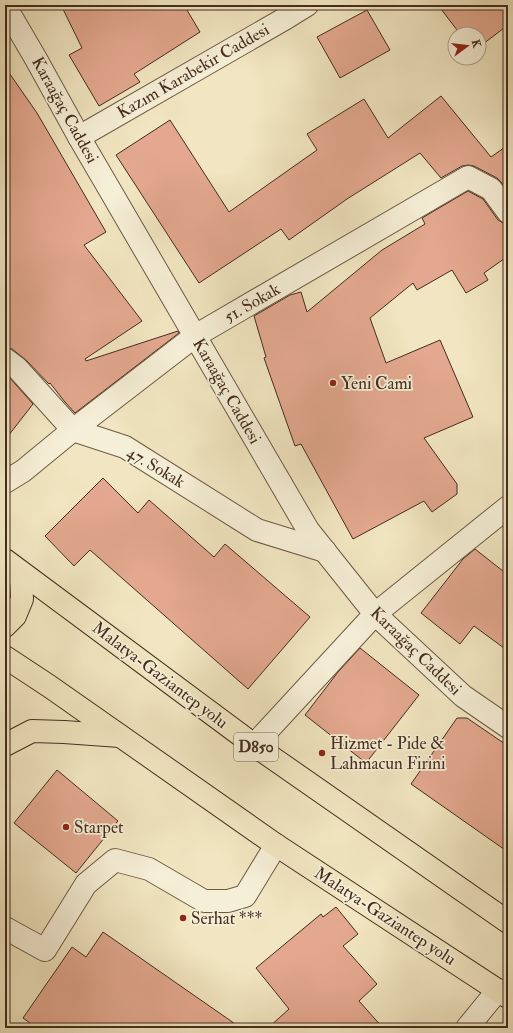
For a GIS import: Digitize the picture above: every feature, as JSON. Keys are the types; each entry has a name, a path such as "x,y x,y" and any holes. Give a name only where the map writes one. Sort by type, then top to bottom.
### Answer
{"highway":[{"path":"5,642 10,621 22,599 21,580 7,562"},
{"name":"Malatya-Gaziantep yolu","path":"7,562 254,746 508,922"},
{"name":"Malatya-Gaziantep yolu","path":"5,657 121,736 276,845 503,993"},
{"path":"5,745 32,731 121,736"}],"street":[{"name":"Kazım Karabekir Caddesi","path":"79,137 307,5"},
{"name":"Karaağaç Caddesi","path":"5,6 79,137 308,530 375,614 463,696 508,727"},
{"name":"51. Sokak","path":"5,482 23,471 73,430 195,336 468,177 491,189 508,212"},
{"name":"47. Sokak","path":"5,359 17,368 73,430 125,447 257,530 325,551"},
{"path":"254,746 375,614 508,507"},
{"path":"5,928 45,950 86,884 115,860 149,869 204,901 228,901 245,896 276,845"},
{"path":"467,1028 503,993"}],"building":[{"path":"61,5 184,5 200,32 134,74 140,82 99,106 69,55 82,48"},
{"path":"438,5 508,5 508,25 487,41 487,26 454,26"},
{"path":"367,10 390,50 340,78 317,37"},
{"path":"5,67 37,113 106,232 84,245 142,321 85,359 86,361 178,331 179,333 75,413 50,383 49,384 26,360 12,349 5,347"},
{"path":"441,96 491,157 508,145 508,191 497,178 474,166 462,166 441,178 420,153 347,199 289,240 281,229 199,283 116,155 170,120 229,212 317,150 307,134 364,99 388,138"},
{"path":"468,191 483,199 498,220 508,224 508,256 484,273 488,280 466,293 452,270 417,290 413,283 370,318 386,363 440,340 473,417 424,438 457,484 457,494 432,512 424,501 353,539 301,444 295,446 264,358 266,357 254,316 290,295 301,292 307,312 382,250 425,224 422,218"},
{"path":"5,375 9,377 33,404 5,440"},
{"path":"103,478 138,513 149,500 214,557 225,544 310,617 248,689 90,550 74,566 45,536"},
{"path":"475,549 508,575 508,651 474,626 460,644 421,613 463,559"},
{"path":"360,648 419,695 366,763 305,715 338,672"},
{"path":"457,718 467,718 508,746 508,852 411,784"},
{"path":"57,770 118,821 76,873 14,823"},
{"path":"336,907 358,934 343,946 377,984 359,1001 383,1028 268,1028 289,1009 256,968 321,914 323,917"},
{"path":"103,932 241,1028 37,1028 23,1018 72,947 86,957"}],"place":[{"name":"Yeni Cami","path":"333,383"},
{"name":"Hizmet - Pide & Lahmacun Firini","path":"322,753"},
{"name":"Starpet","path":"66,827"},
{"name":"Serhat ***","path":"183,918"}]}
